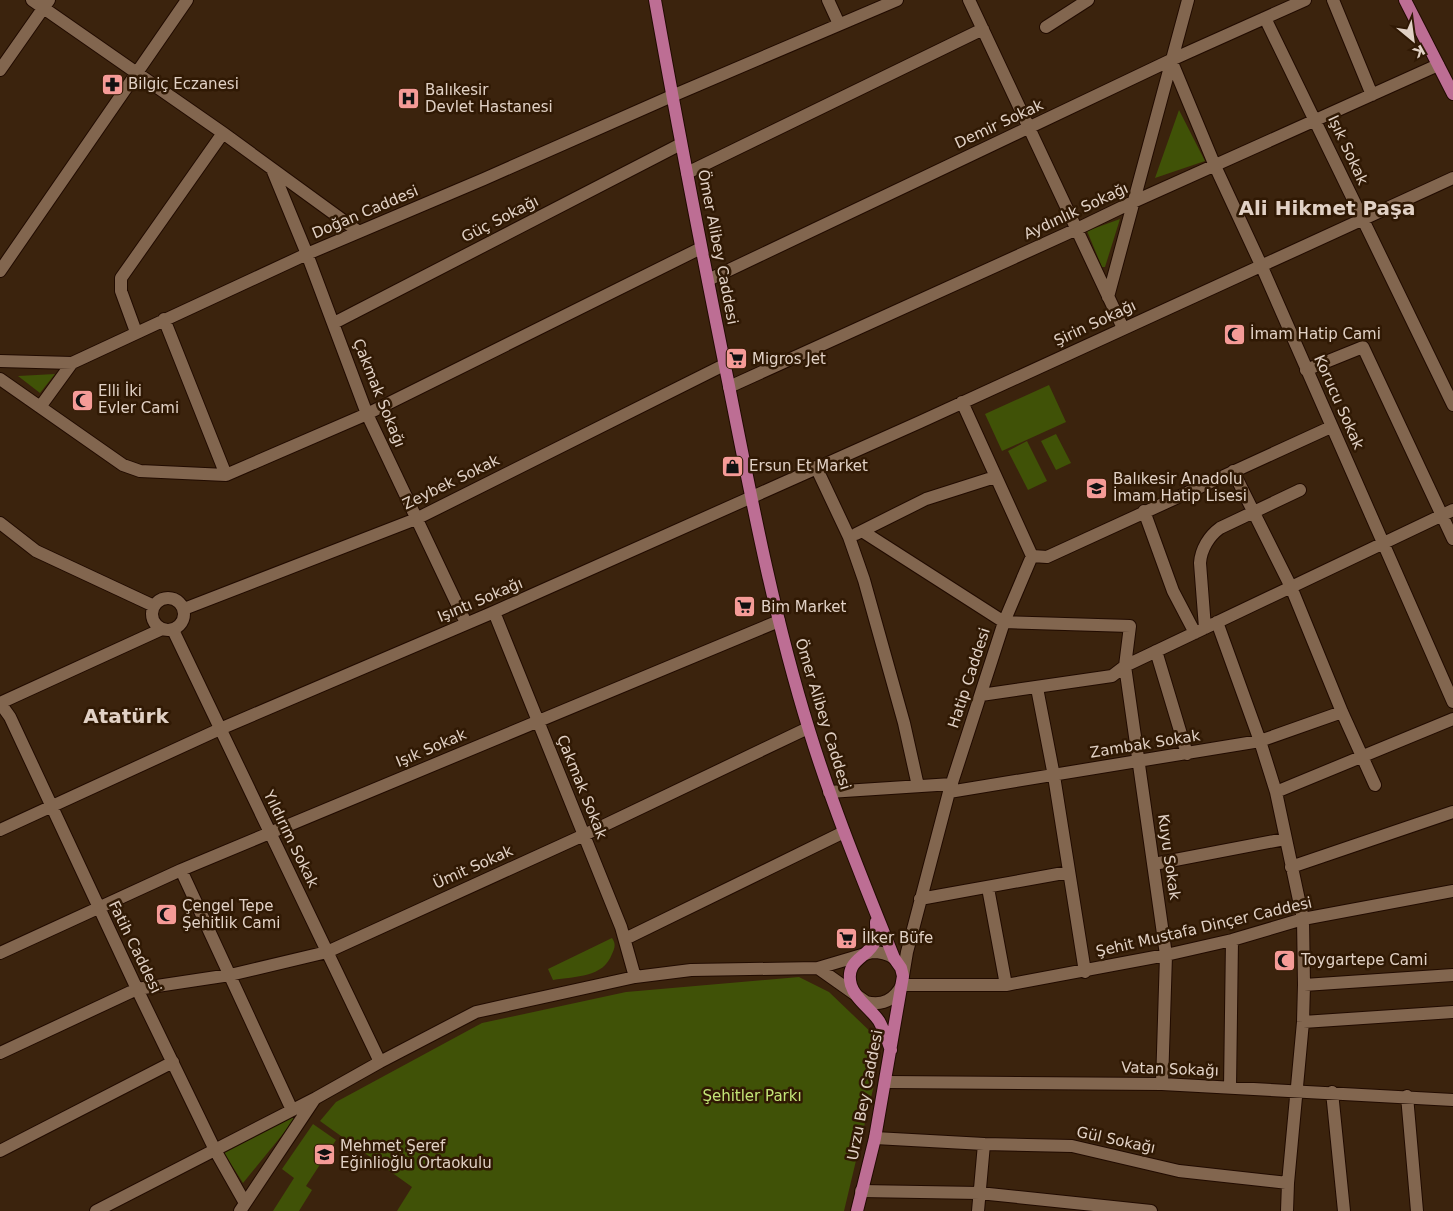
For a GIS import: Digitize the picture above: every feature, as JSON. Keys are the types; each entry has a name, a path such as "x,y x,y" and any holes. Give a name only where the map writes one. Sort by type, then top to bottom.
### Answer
{"main road":[{"name":"Ömer Alibey Caddesi","path":"655,0 750,497 778,621 808,728 829,792 894,958 901,968 902,981"},
{"path":"1405,0 1453,94"},
{"path":"875,911 876,938 873,947 852,966 850,983 853,991 878,1021 891,1050"},
{"name":"Urzu Bey Caddesi","path":"857,1211 875,1138 886,1082 902,981"}],"street":[{"path":"32,0 46,4 136,73 223,133 359,232"},
{"path":"0,271 187,0"},
{"path":"828,0 839,24"},
{"name":"Doğan Caddesi","path":"0,361 72,363 307,254 493,176 672,96 897,0"},
{"path":"969,0 1124,328"},
{"path":"1046,27 1088,0"},
{"path":"1108,297 1188,0"},
{"name":"Demir Sokak","path":"708,280 1171,60 1305,0"},
{"path":"1333,0 1372,95"},
{"path":"0,70 46,4"},
{"name":"Işık Sokak","path":"1265,18 1363,219 1450,391 1453,405"},
{"path":"687,172 983,29"},
{"name":"Korucu Sokak","path":"1171,60 1215,166 1261,265 1453,702"},
{"name":"Aydınlık Sokağı","path":"729,387 1438,65"},
{"path":"136,332 121,291 121,278 223,133"},
{"name":"Güç Sokağı","path":"334,323 681,144"},
{"name":"Çakmak Sokağı","path":"272,169 334,323 367,414 466,623"},
{"name":"Şirin Sokağı","path":"750,497 1453,178"},
{"path":"0,379 123,465 140,471 226,474 367,414 701,248"},
{"path":"164,319 226,474"},
{"path":"1306,370 1363,347 1447,513 1453,539"},
{"name":"Doğan Caddesi","path":"40,407 72,363"},
{"name":"Zeybek Sokak","path":"184,609 416,519 724,365"},
{"path":"962,402 1032,556 1047,558 1144,511 1331,427"},
{"path":"816,468 849,537 864,580 904,723 918,786"},
{"path":"1233,471 1291,588 1342,712 1375,785"},
{"path":"849,537 926,499 996,477"},
{"path":"1206,628 1200,568 1202,553 1209,538 1217,530 1300,490"},
{"name":"Işıntı Sokağı","path":"0,830 220,729 494,612 750,497"},
{"path":"1144,511 1172,591 1206,628 1260,741 1276,792 1303,919 1303,1022 1288,1183 1288,1211"},
{"path":"981,695 1112,676 1125,666 1447,513"},
{"path":"0,523 36,551 154,606"},
{"path":"862,530 1004,622"},
{"name":"Hatip Caddesi","path":"902,981 907,952 950,788 1004,622 1032,556"},
{"path":"0,703 178,627 184,619 184,609 177,601 168,598 158,602 152,611 154,622 168,630"},
{"name":"Çakmak Sokak","path":"494,612 625,939 635,977"},
{"name":"Işık Sokak","path":"0,953 181,870 778,621"},
{"name":"Kuyu Sokak","path":"1004,622 1130,626 1125,666 1166,956 1162,1084"},
{"name":"Yıldırım Sokak","path":"168,630 220,729 380,1062"},
{"path":"1156,651 1187,754"},
{"path":"1037,688 1054,776 1085,972"},
{"name":"Fatih Caddesi","path":"0,703 10,717 98,908 243,1207"},
{"name":"Zambak Sokak","path":"829,792 918,786 950,788 1054,776 1260,741 1342,712"},
{"path":"1276,792 1453,719"},
{"name":"Ümit Sokak","path":"0,1053 137,989 230,975 327,952 584,835 808,728"},
{"path":"1291,867 1453,812"},
{"path":"625,939 844,832"},
{"path":"1154,864 1285,839"},
{"path":"181,870 292,1110"},
{"path":"920,900 1069,872"},
{"path":"988,888 1006,985"},
{"name":"Şehit Mustafa Dinçer Caddesi","path":"902,981 1006,985 1166,956 1232,940 1303,919 1453,891"},
{"path":"1230,1088 1232,940"},
{"path":"96,1211 316,1098 476,1012 635,977 691,970 818,968 872,952 889,954 894,958"},
{"path":"818,968 859,998 874,1004 891,1000 898,993 902,981"},
{"path":"1304,985 1453,975"},
{"path":"1303,1022 1453,1012"},
{"path":"0,1151 173,1062"},
{"name":"Vatan Sokağı","path":"886,1082 1162,1084 1453,1100"},
{"path":"1332,1092 1344,1211"},
{"path":"1407,1096 1417,1211"},
{"path":"243,1207 316,1098"},
{"name":"Gül Sokağı","path":"875,1138 984,1144 1072,1146 1179,1171 1288,1183"},
{"path":"978,1211 984,1144"},
{"path":"861,1191 979,1193 1092,1208 1151,1211"}],"green space":[{"path":"1179,110 1205,161 1155,178"},
{"path":"1120,219 1105,267 1102,267 1087,231"},
{"path":"55,374 40,393 18,376"},
{"path":"1049,385 1066,422 1002,451 985,414"},
{"path":"1056,434 1071,463 1056,470 1041,441"},
{"path":"1027,441 1047,481 1028,490 1008,451"},
{"path":"612,938 615,944 614,949 608,962 602,968 588,974 553,980 548,969"},
{"name":"Şehitler Parkı","path":"799,977 829,992 876,1037 874,1085 844,1211 397,1211 412,1187 320,1121 336,1102 482,1023 626,992"},
{"path":"294,1115 296,1118 243,1183 224,1153"},
{"path":"313,1124 336,1140 306,1186 312,1190 299,1211 273,1211 294,1178 282,1169"}],"place":[{"name":"Bilgiç Eczanesi","path":"112,84"},
{"name":"Balıkesir Devlet Hastanesi","path":"409,99"},
{"name":"İmam Hatip Cami","path":"1234,334"},
{"name":"Migros Jet","path":"736,359"},
{"name":"Elli İki Evler Cami","path":"82,400"},
{"name":"Ersun Et Market","path":"733,466"},
{"name":"Balıkesir Anadolu İmam Hatip Lisesi","path":"1097,488"},
{"name":"Bim Market","path":"745,607"},
{"name":"Çengel Tepe Şehitlik Cami","path":"166,915"},
{"name":"İlker Büfe","path":"846,938"},
{"name":"Toygartepe Cami","path":"1285,960"},
{"name":"Mehmet Şeref Eğinlioğlu Ortaokulu","path":"324,1155"}],"district":[{"name":"Ali Hikmet Paşa","path":"1327,208"},
{"name":"Atatürk","path":"126,716"}]}
